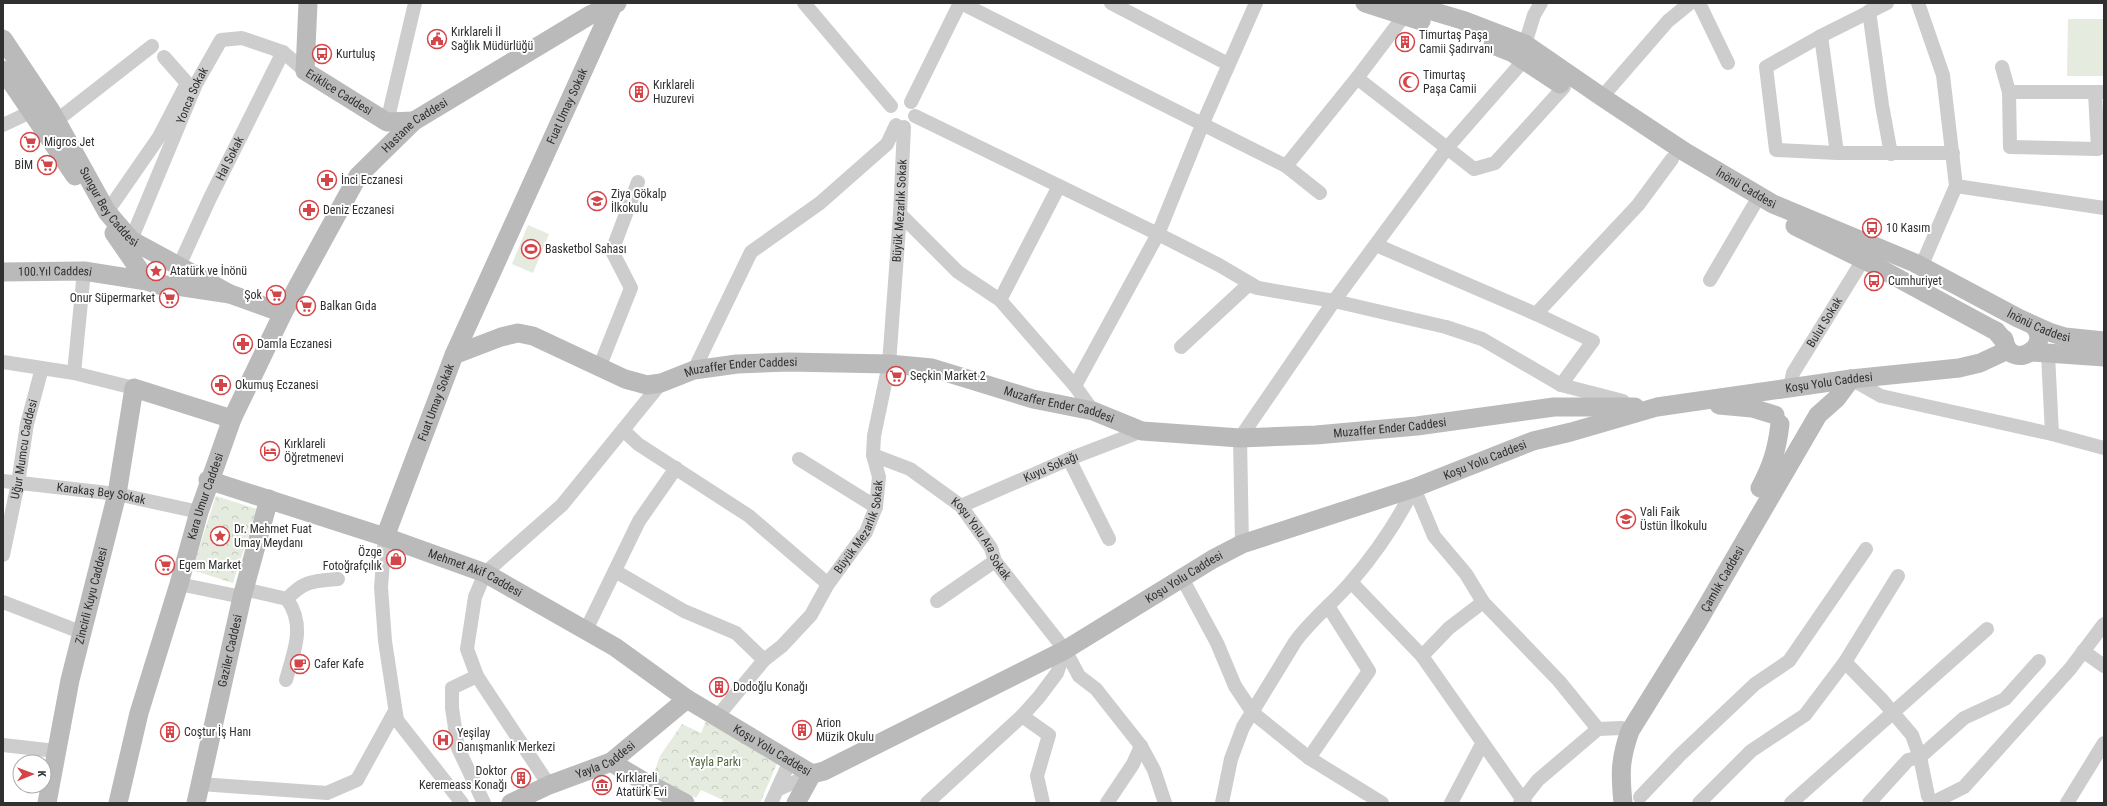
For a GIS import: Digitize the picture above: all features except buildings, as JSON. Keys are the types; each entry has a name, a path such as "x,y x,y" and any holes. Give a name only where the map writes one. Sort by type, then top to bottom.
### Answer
{"street":[{"name":"Eriklice Caddesi","path":"308,3 305,71 387,122 414,121"},
{"path":"387,122 415,3"},
{"path":"804,3 891,106 890,119 900,126"},
{"path":"911,102 960,3 1203,123 1286,166 1320,193"},
{"path":"1111,3 1228,64"},
{"path":"1075,386 1158,234 1228,64 1256,3"},
{"name":"İnönü Caddesi","path":"1365,3 1462,20 1525,52 1602,97 1685,152 1773,204 1921,266 2029,323 2065,337 2104,341"},
{"path":"1242,544 1240,438 1334,301 1447,148 1525,52 1534,15 1541,3"},
{"path":"1602,97 1668,21 1690,3"},
{"path":"1699,3 1728,63"},
{"path":"1887,3 1821,36 1766,67 1776,150 1891,154 1953,153"},
{"path":"1918,3 1943,75 1956,186 1921,266"},
{"name":"Hastane Caddesi","path":"283,313 358,176 414,121 590,9 618,4"},
{"name":"Fuat Umay Sokak","path":"462,803 397,720 385,641 380,587 385,537 454,355 618,4"},
{"path":"1286,166 1357,78 1404,9"},
{"path":"1869,11 1882,105 1891,154"},
{"path":"1821,36 1837,153"},
{"name":"Yonca Sokak","path":"130,247 196,84 221,40 242,38 283,52 305,71"},
{"name":"Sungur Bey Caddesi","path":"3,39 44,112 130,247 179,266"},
{"path":"3,125 44,112 152,46"},
{"name":"Hal Sokak","path":"179,266 210,198 283,52"},
{"name":"İnönü Caddesi","path":"1525,52 1564,87 1672,159 1754,205 1863,260 1996,331 2015,355 2020,356 2040,353 2104,357"},
{"path":"107,212 159,137 187,83 164,57"},
{"path":"2002,67 2009,92 2010,148 2098,149 2100,92 2009,92"},
{"name":"Sungur Bey Caddesi","path":"3,70 44,112 130,247 147,281"},
{"path":"1357,78 1474,169 1495,163 1564,87"},
{"path":"694,370 752,252 820,203 887,144 900,126 912,122 916,110 911,102 902,99 898,100 891,106"},
{"path":"915,116 1158,234 1219,265 1258,288"},
{"name":"Büyük Mezarlık Sokak","path":"717,717 764,660 782,646 811,615 828,584 866,532 876,507 878,477 873,455 874,436 888,364 900,214 900,126"},
{"path":"1536,314 1638,205 1672,159"},
{"path":"599,368 631,288 612,251 638,182"},
{"path":"1000,300 1059,186"},
{"path":"1956,186 2104,208"},
{"path":"1710,280 1754,205"},
{"path":"900,214 958,272 1000,300 1075,386 1093,410"},
{"path":"1376,245 1536,314 1593,341 1561,385"},
{"name":"100.Yıl Caddesi","path":"106,274 130,247"},
{"name":"Bulut Sokak","path":"1792,387 1793,373 1863,260"},
{"path":"170,284 177,276 179,266"},
{"name":"100.Yıl Caddesi","path":"179,266 230,294 283,313"},
{"path":"74,373 84,271"},
{"name":"100.Yıl Caddesi","path":"3,272 84,271 147,281 158,286 170,284 230,294"},
{"path":"1181,347 1248,285 1334,301 1446,327 1482,340 1561,385 1606,398 1657,407"},
{"name":"Kara Umur Caddesi","path":"118,803 139,713 179,584 208,480 232,419 283,313"},
{"path":"2006,345 2005,334 2010,325 2015,321 2029,323 2039,336 2036,349 2040,353 2052,434"},
{"name":"Muzaffer Ender Caddesi","path":"454,355 501,337 518,333 533,336 599,368 625,379 647,385 661,384 694,370 737,364 788,362 888,364 932,368 1033,399 1093,410 1142,431 1240,438 1316,435 1417,426 1554,407 1657,407"},
{"name":"Koşu Yolu Caddesi","path":"717,717 812,774 824,771 1065,650 1182,578 1242,544 1414,488 1533,441 1571,432 1657,407 1851,379 1972,366 2006,345"},
{"path":"3,362 74,373 134,388 232,419"},
{"name":"Uğur Mumcu Caddesi","path":"3,555 18,483 27,424 42,368"},
{"path":"1851,379 1881,396 2052,434 2104,448"},
{"name":"Çamlık Caddesi","path":"1635,799 1621,760 1630,731 1693,629 1779,479 1815,421 1836,399 1851,379"},
{"path":"549,785 477,676 467,649 475,597 485,573 562,505 661,384"},
{"path":"1792,387 1815,398 1818,406 1815,421"},
{"name":"Çamlık Caddesi","path":"1630,731 1630,714 1771,468 1777,447 1776,405 1792,387"},
{"name":"Zincirli Kuyu Caddesi","path":"47,803 70,680 117,494 134,388"},
{"name":"Koşu Yolu Caddesi","path":"1686,403 1752,408 1777,420"},
{"name":"Çamlık Caddesi","path":"1777,420 1791,431 1815,421"},
{"path":"623,430 638,444 749,516 828,584"},
{"name":"Kuyu Sokağı","path":"961,506 1069,458 1142,431"},
{"name":"Koşu Yolu Ara Sokak","path":"873,455 910,469 961,506 991,548 995,561 1065,650 1079,676 1096,689 1141,746 1154,770 1165,803"},
{"path":"1069,458 1109,539"},
{"path":"799,459 876,507"},
{"path":"586,630 639,521 676,468"},
{"name":"Mehmet Akif Caddesi","path":"208,480 385,537 485,573 615,647 687,699 717,717"},
{"name":"Karakaş Bey Sokak","path":"3,481 117,494 199,512"},
{"path":"1222,803 1231,760 1243,727 1294,642 1303,630 1351,582 1388,534 1414,488"},
{"path":"1414,488 1434,536 1466,574 1483,602 1559,681 1598,729"},
{"name":"Gaziler Caddesi","path":"196,803 243,593 269,499"},
{"path":"1635,799 1756,684 1789,661 1866,548"},
{"path":"936,601 995,561"},
{"path":"615,571 684,611 736,633 764,660"},
{"path":"1699,803 1751,751 1805,715 1845,662 1898,576"},
{"path":"1182,578 1217,643 1235,686 1253,712 1310,758 1382,803"},
{"path":"287,599 297,588 305,583 338,579"},
{"path":"1351,582 1422,656 1522,802 1538,780 1598,729 1621,728 1630,731"},
{"path":"179,584 287,599 294,609 298,633 286,680"},
{"path":"3,602 83,633"},
{"path":"1422,656 1449,628 1483,602"},
{"path":"1310,758 1369,671 1328,606"},
{"path":"1845,662 1912,735 1920,757 1928,796 1933,803 1964,787 2083,651 2104,624"},
{"path":"1791,803 1894,714 1987,629"},
{"path":"927,803 1022,716 1039,697 1057,672 1065,650"},
{"path":"2083,651 2104,666"},
{"path":"1869,803 1908,760 1920,757 1964,718 2005,699 2039,661"},
{"path":"477,676 452,688 452,708 458,748 484,803"},
{"name":"Yayla Caddesi","path":"511,803 549,785 611,762 687,699"},
{"path":"200,784 326,798 357,780 395,711"},
{"path":"1022,716 1049,735 1037,776 1043,803"},
{"path":"2067,803 2104,742"},
{"path":"1451,803 1482,744"},
{"path":"3,745 56,752"},
{"path":"1107,803 1133,764 1141,746"},
{"path":"774,797 790,761"},
{"path":"611,762 643,782 685,803"},
{"path":"774,797 812,774"},
{"path":"796,803 812,774"}],"green space":[{"path":"2068,19 2104,19 2104,76 2067,76"},
{"name":"Basketbol Sahası","path":"528,225 549,234 533,273 512,264"},
{"path":"216,496 257,509 233,583 192,570"},
{"name":"Yayla Parkı","path":"706,721 779,759 760,803 722,803 723,800 701,790 696,798 653,776 660,756 682,724 701,733"}],"place":[{"name":"Kırklareli İl Sağlık Müdürlüğü","path":"437,39"},
{"name":"Timurtaş Paşa Camii Şadırvanı","path":"1405,42"},
{"name":"Kurtuluş","path":"322,54"},
{"name":"Timurtaş Paşa Camii","path":"1409,82"},
{"name":"Kırklareli Huzurevi","path":"639,92"},
{"name":"Migros Jet","path":"30,142"},
{"name":"BİM","path":"47,165"},
{"name":"İnci Eczanesi","path":"327,180"},
{"name":"Ziya Gökalp İlkokulu","path":"597,201"},
{"name":"Deniz Eczanesi","path":"309,210"},
{"name":"10 Kasım","path":"1872,228"},
{"name":"Basketbol Sahası","path":"531,249"},
{"name":"Atatürk ve İnönü","path":"156,271"},
{"name":"Cumhuriyet","path":"1874,281"},
{"name":"Şok","path":"276,295"},
{"name":"Onur Süpermarket","path":"169,298"},
{"name":"Balkan Gıda","path":"306,306"},
{"name":"Damla Eczanesi","path":"243,344"},
{"name":"Seçkin Market 2","path":"896,376"},
{"name":"Okumuş Eczanesi","path":"221,385"},
{"name":"Kırklareli Öğretmenevi","path":"270,451"},
{"name":"Vali Faik Üstün İlkokulu","path":"1626,519"},
{"name":"Dr. Mehmet Fuat Umay Meydanı","path":"220,536"},
{"name":"Özge Fotoğrafçılık","path":"396,559"},
{"name":"Egem Market","path":"165,565"},
{"name":"Cafer Kafe","path":"300,664"},
{"name":"Dodoğlu Konağı","path":"719,687"},
{"name":"Arion Müzik Okulu","path":"802,730"},
{"name":"Coştur İş Hanı","path":"170,732"},
{"name":"Yeşilay Danışmanlık Merkezi","path":"443,740"},
{"name":"Doktor Keremeass Konağı","path":"521,778"},
{"name":"Kırklareli Atatürk Evi","path":"602,785"}]}
